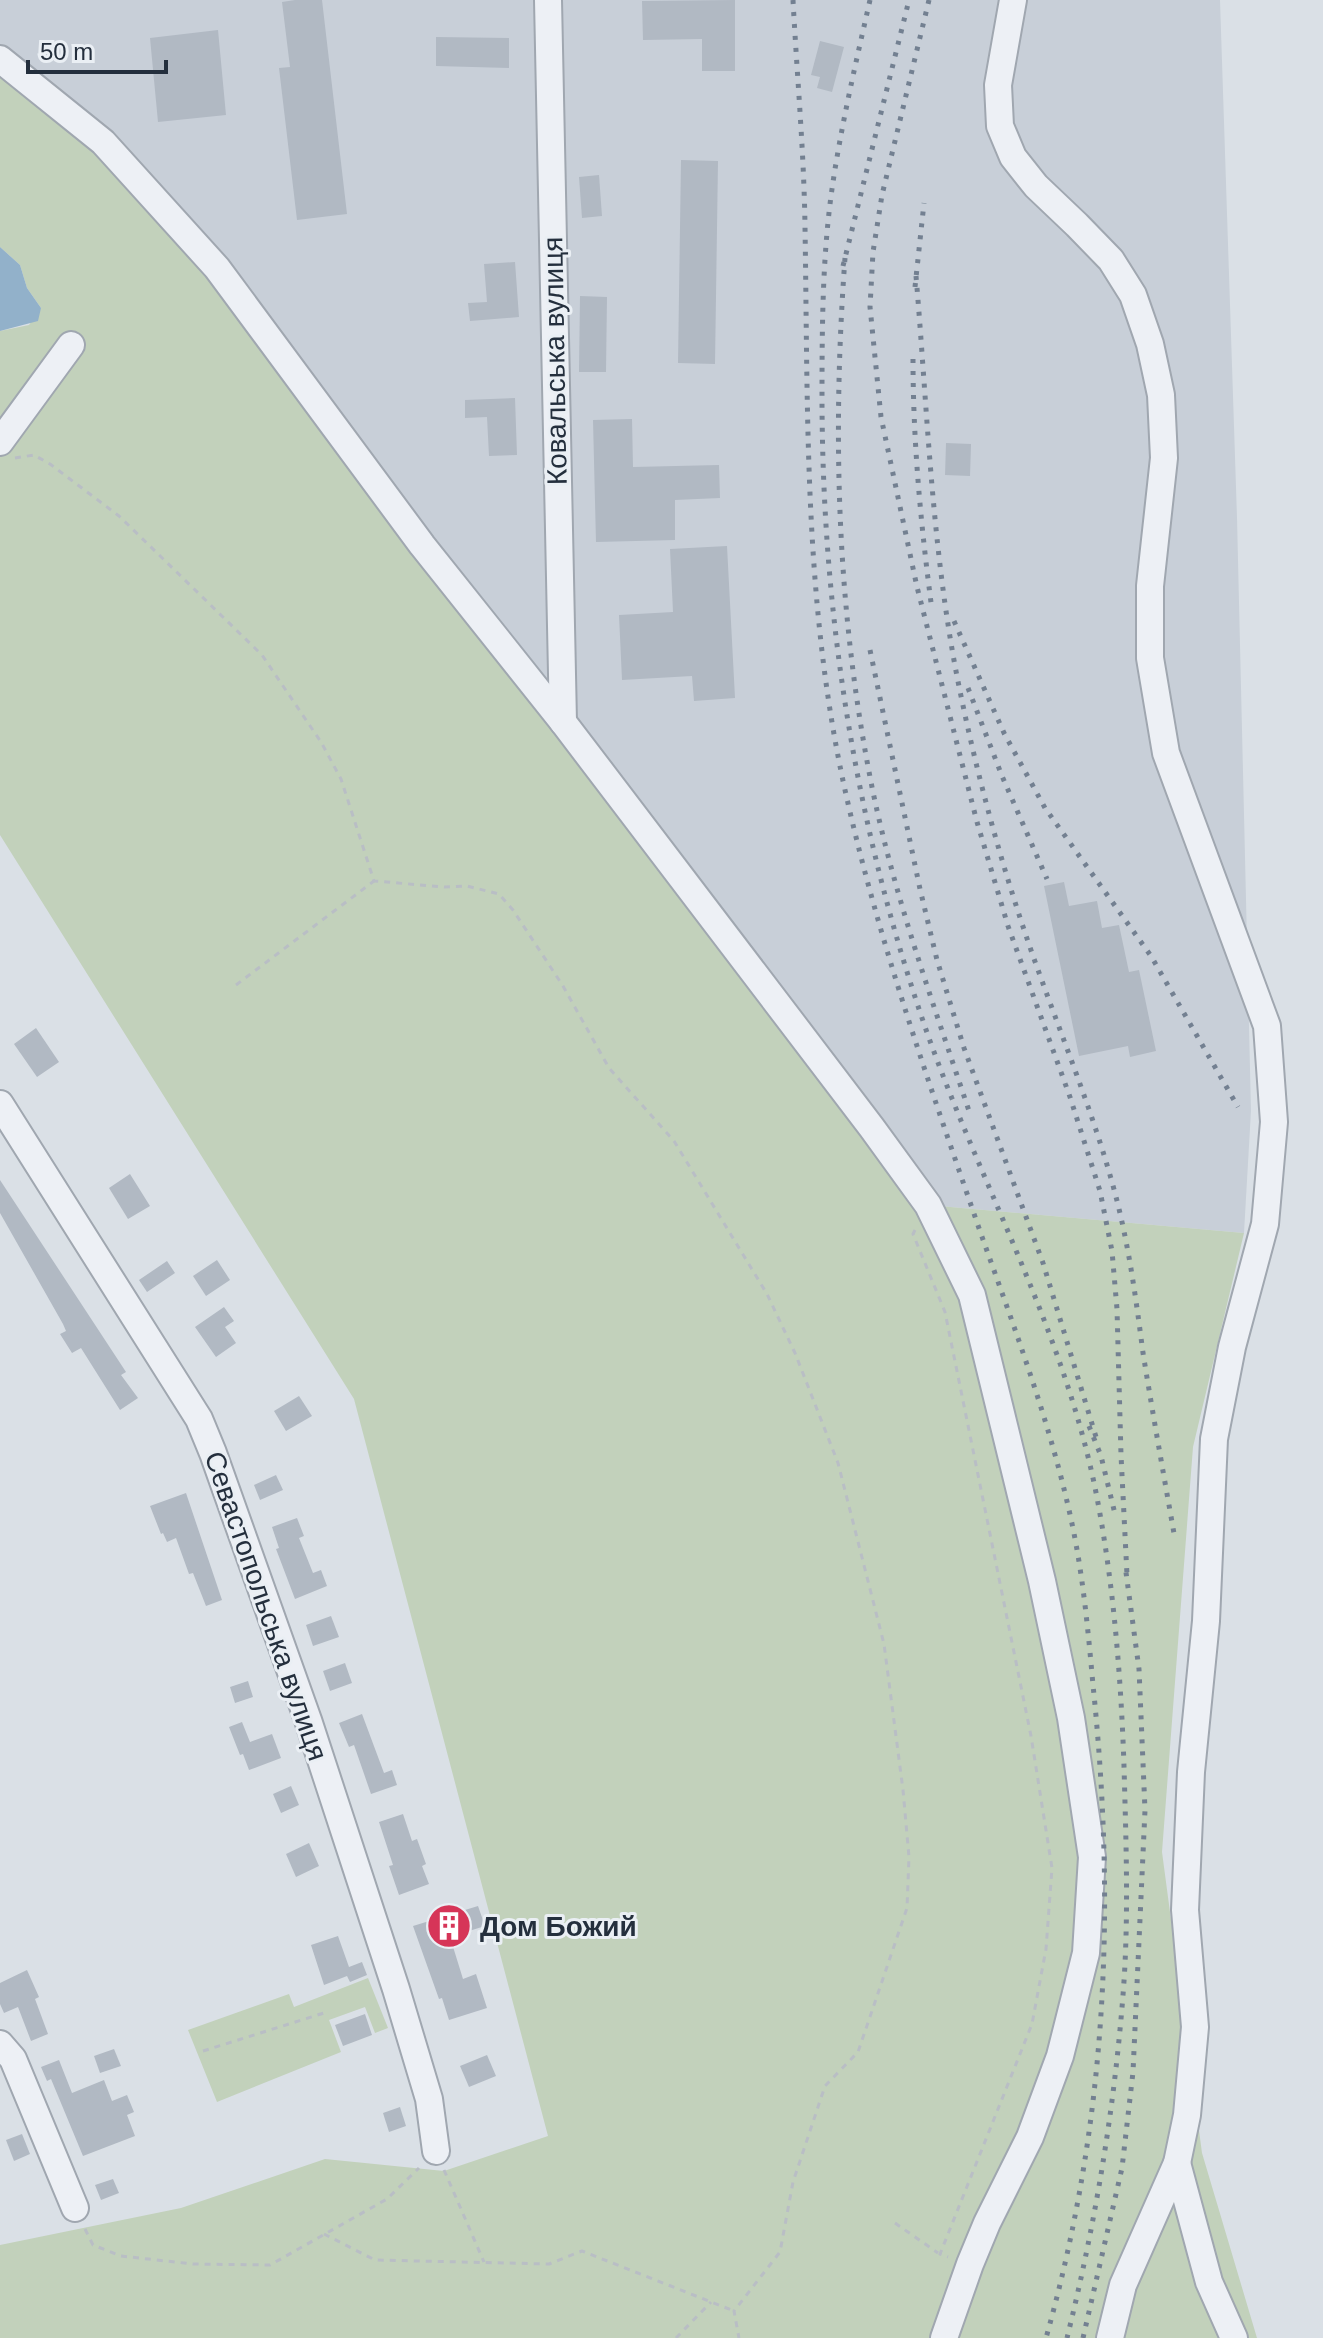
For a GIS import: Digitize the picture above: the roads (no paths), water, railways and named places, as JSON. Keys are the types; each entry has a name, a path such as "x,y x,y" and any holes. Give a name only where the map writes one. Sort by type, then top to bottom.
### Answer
{"street":[{"name":"Ковальська вулиця","path":"548,0 563,722"},
{"path":"1013,0 998,85 1000,126 1013,157 1036,186 1111,260 1133,295 1150,344 1161,395 1164,458 1150,586 1150,658 1166,753 1267,1026 1274,1122 1265,1224 1232,1347 1214,1439 1206,1621 1191,1772 1185,1910 1195,2027 1187,2115 1177,2163 1123,2285 1110,2338"},
{"path":"0,59 103,142 217,268 422,545 735,946 928,1205 972,1295 1071,1718 1092,1857 1086,1953 1060,2056 1030,2137 970,2264 944,2338"},
{"path":"5,450 71,345"},
{"name":"Севастопольська вулиця","path":"0,1104 199,1419 308,1720 396,1989 429,2099 436,2151"},
{"path":"0,2044 13,2059 75,2208"},
{"path":"1177,2163 1209,2282 1234,2338"}],"water":[{"path":"0,247 20,265 27,288 41,308 38,321 0,331"}],"railway":[{"path":"793,0 802,142 814,571 830,707 842,776 870,892 904,1007 1053,1447 1075,1540 1087,1623 1104,1851 1101,2014 1094,2095 1082,2176 1046,2338"},
{"path":"870,0 836,165 823,296 824,486 837,647 864,807 904,963 952,1099 1046,1326 1084,1443 1104,1535 1119,1667 1126,1852 1123,1995 1102,2168 1067,2338"},
{"path":"843,266 909,0"},
{"path":"929,0 882,195 873,252 870,307 881,417 917,587 977,822 1008,926 1070,1097 1100,1191 1112,1251 1117,1309 1127,1575"},
{"path":"915,287 924,203"},
{"path":"845,258 839,391 840,524 860,722 892,871 971,1117"},
{"path":"916,276 937,540 961,696 1011,890 1115,1193 1128,1253 1175,1539"},
{"path":"913,359 918,485 932,610"},
{"path":"954,621 1004,733 1045,808 1151,956 1238,1107"},
{"path":"870,650 937,960 964,1048 1043,1263 1096,1437"},
{"path":"968,688 1047,879"},
{"path":"1089,1426 1101,1456 1115,1514"},
{"path":"1083,2338 1122,2168 1133,2072 1145,1810 1139,1669 1125,1565"}],"place":[{"name":"Дом Божий","path":"449,1926"}]}
